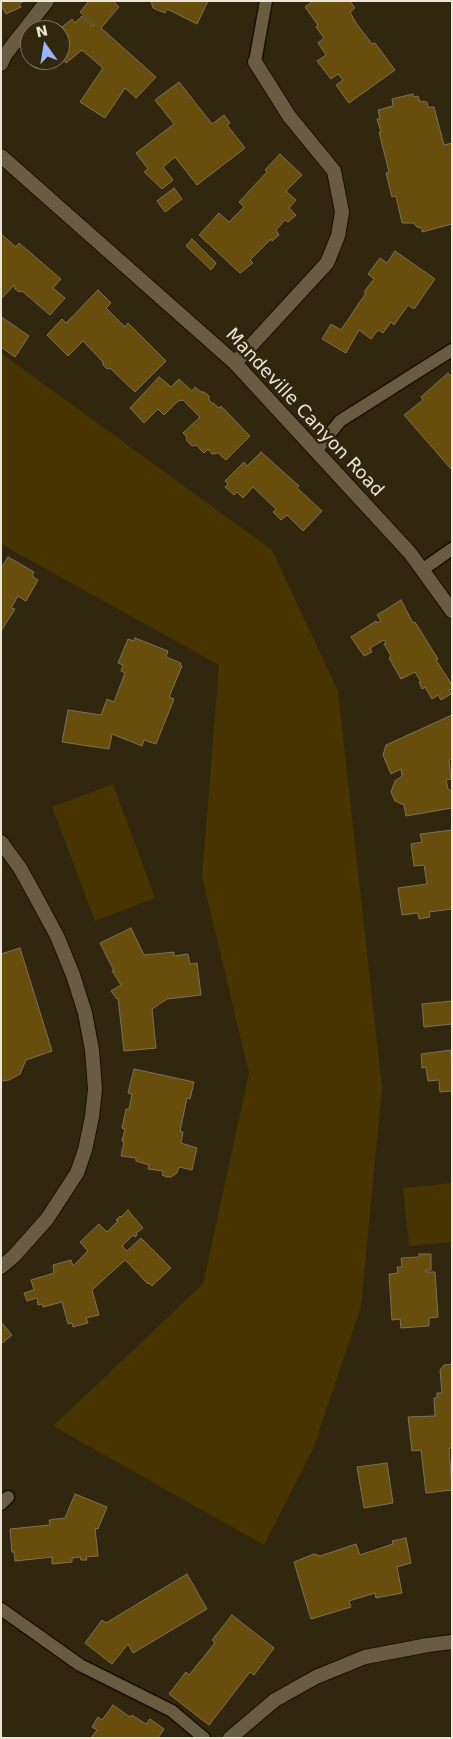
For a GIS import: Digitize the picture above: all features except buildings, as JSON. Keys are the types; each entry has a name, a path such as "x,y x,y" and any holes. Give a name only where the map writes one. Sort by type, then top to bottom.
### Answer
{"street":[{"path":"3,56 47,1"},
{"path":"235,363 327,263 338,236 342,212 334,171 288,116 255,62"},
{"name":"Mandeville Canyon Road","path":"1,156 235,363 410,553 452,611"},
{"path":"1,842 20,868 36,897 57,936 73,975 91,1040 95,1089 92,1117 85,1150 76,1173 47,1219 14,1256 1,1267"},
{"path":"230,1738 275,1700 316,1677 365,1657 452,1642"}],"lane":[{"path":"255,62 266,1"},
{"path":"316,451 340,421 452,350"},
{"path":"422,570 452,549"},
{"path":"1,1609 80,1664 172,1711 204,1738"}],"shaded area":[{"path":"1,353 272,550 338,691 382,1088 361,1307 313,1449 264,1545 53,1426 203,1284 249,1073 202,877 219,665 1,544"},
{"path":"113,784 155,898 95,921 52,807"},
{"path":"452,1183 452,1242 409,1246 403,1188"}]}
